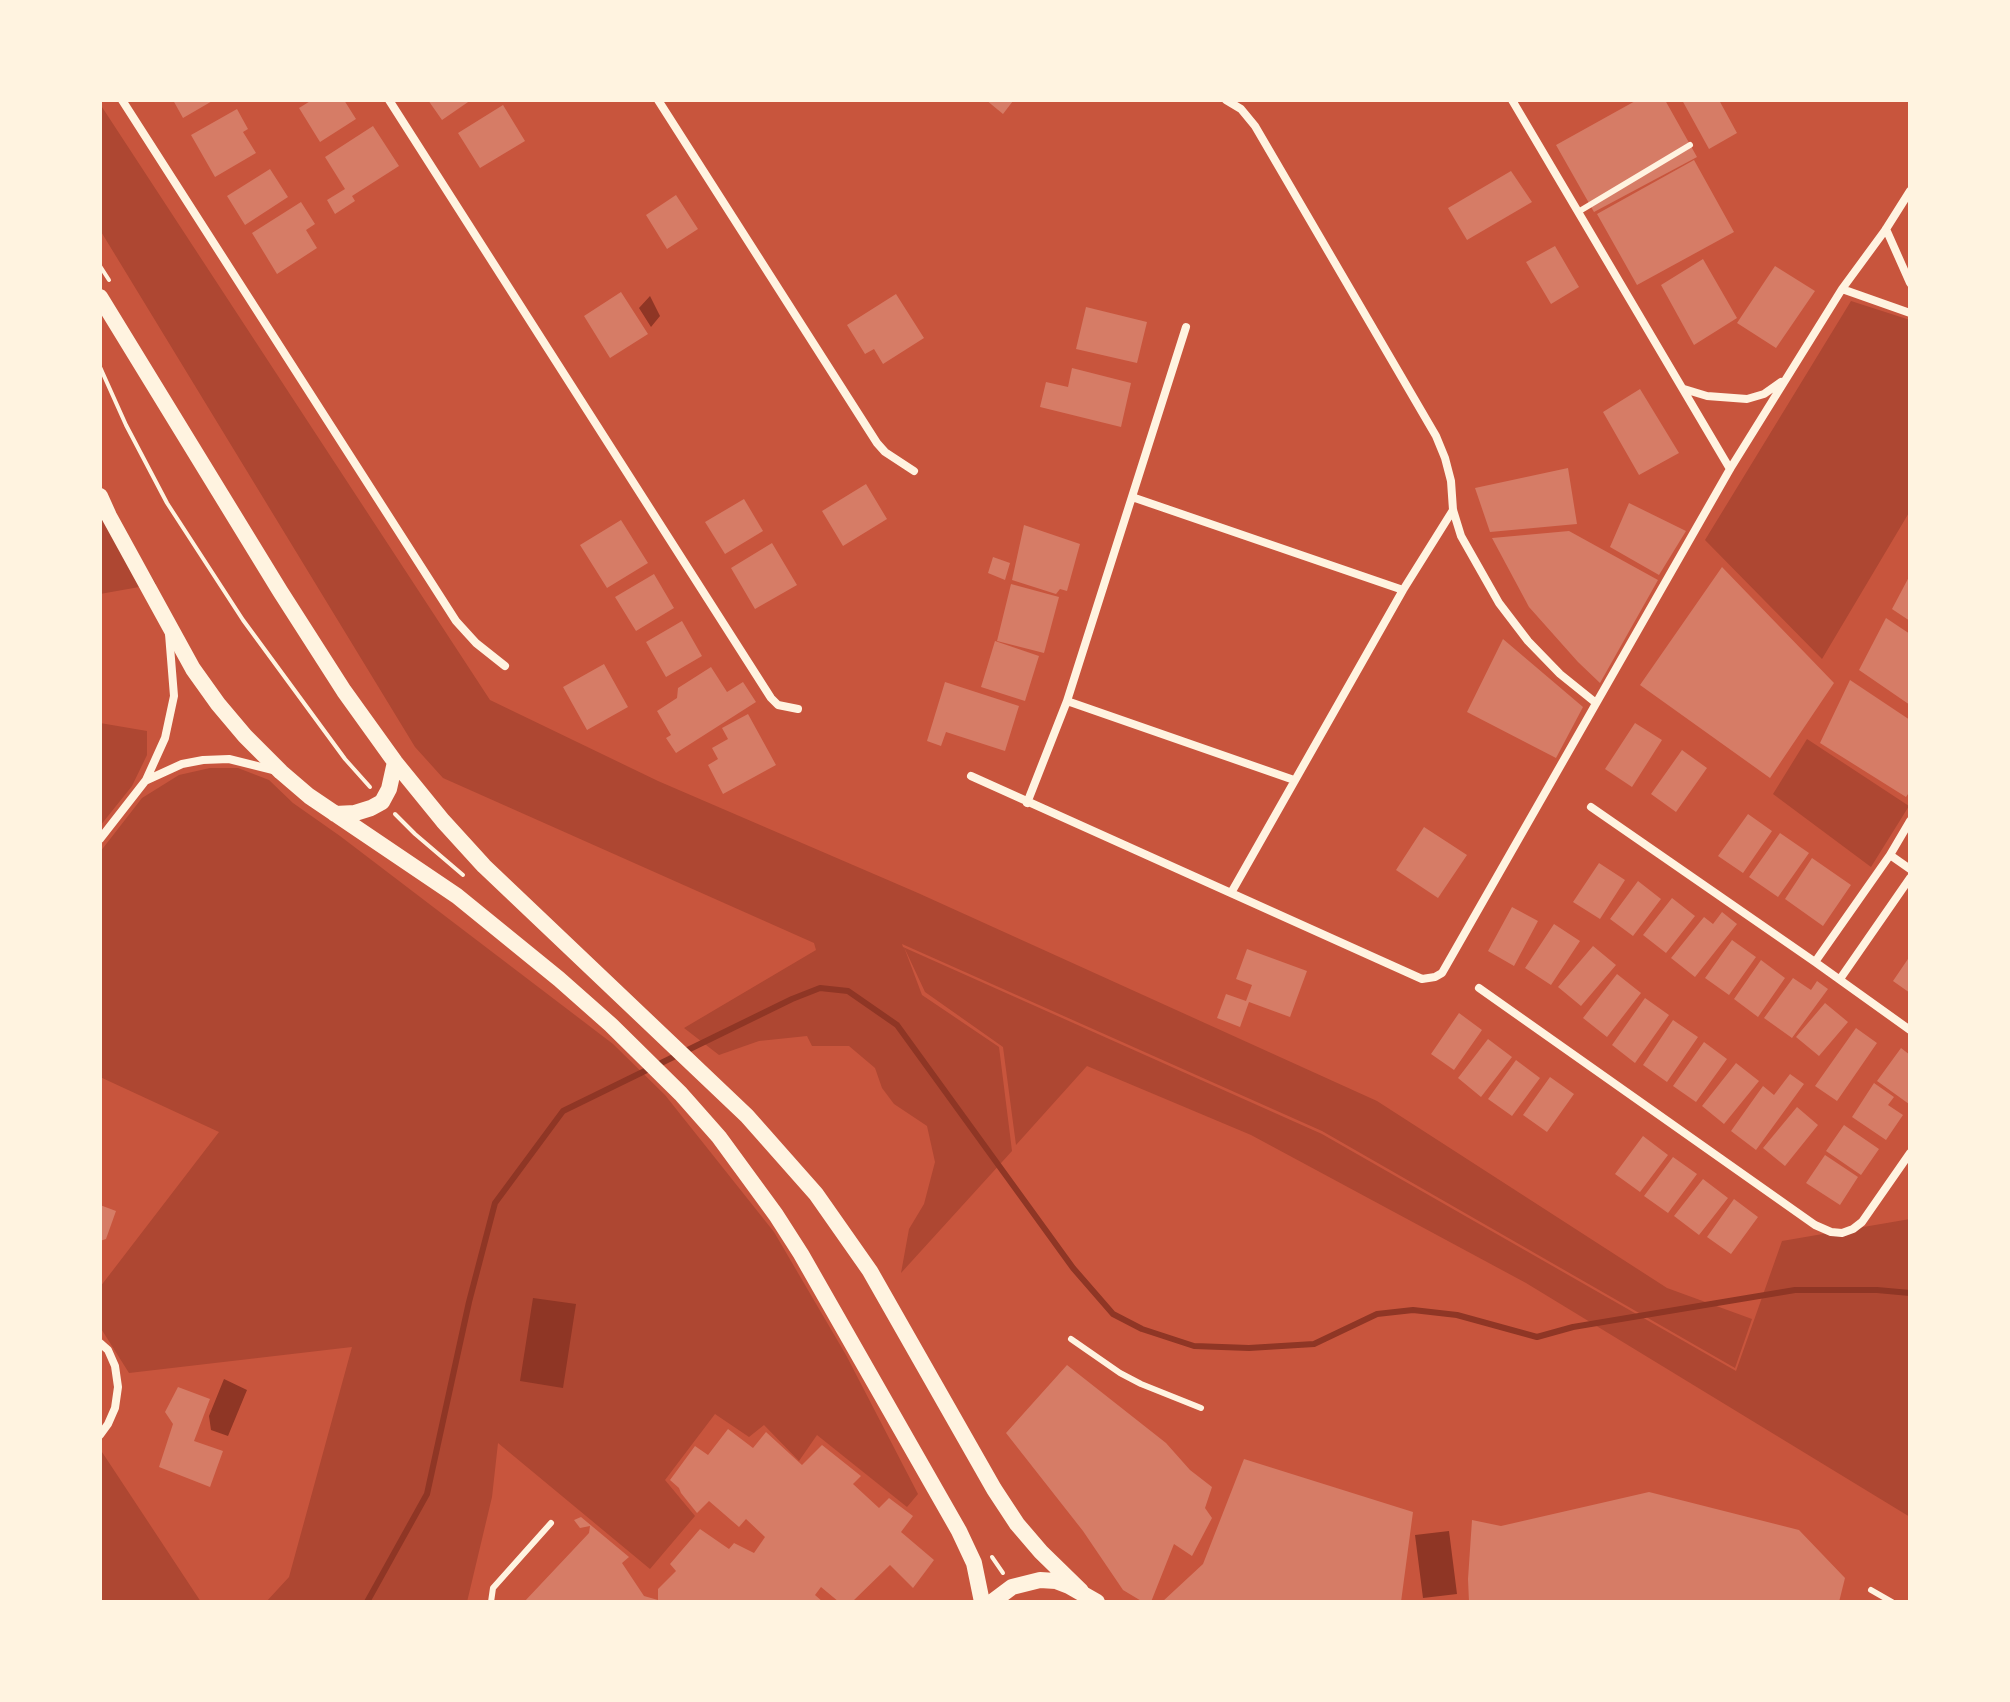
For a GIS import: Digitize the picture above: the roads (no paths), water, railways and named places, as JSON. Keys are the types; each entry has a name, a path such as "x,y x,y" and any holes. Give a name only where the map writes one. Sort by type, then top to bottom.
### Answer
{"main road":[{"path":"100,297 280,591 344,691 395,762 484,866 747,1116 816,1194 898,1318 1017,1524 1041,1552 1081,1591 1097,1602"},
{"path":"100,496 193,669 245,736 281,772 335,814 457,896 559,979 681,1094 719,1137 801,1254 959,1531 974,1563 982,1602"},
{"path":"335,814 355,813 382,802 389,789 395,762"},
{"path":"992,1602 1012,1587 1040,1580 1056,1581 1081,1591"}],"street":[{"path":"122,100 456,621 476,643 505,666"},
{"path":"389,100 771,698 778,705 798,709"},
{"path":"658,100 877,443 914,471"},
{"path":"1226,100 1241,109 1255,126 1436,436 1451,481 1453,510 1461,536 1499,603 1528,641 1560,674 1596,703"},
{"path":"1512,100 1730,469"},
{"path":"971,776 1422,979 1442,973 1730,469 1842,289 1910,191"},
{"path":"1886,229 1910,283"},
{"path":"1842,289 1910,313"},
{"path":"1027,803 1067,701 1186,327"},
{"path":"1684,388 1707,396 1747,399 1764,394 1785,379"},
{"path":"1132,497 1403,590"},
{"path":"1231,893 1403,590 1453,510"},
{"path":"100,839 146,780 165,738 174,696 168,626"},
{"path":"1067,701 1294,780"},
{"path":"146,780 182,764 203,760 229,759 281,772"},
{"path":"1591,807 1910,1030"},
{"path":"1815,962 1890,855 1910,821"},
{"path":"1890,855 1910,869"},
{"path":"1840,979 1910,878"},
{"path":"1479,988 1815,1225 1831,1232 1842,1233 1862,1222 1910,1153"},
{"path":"100,1343 108,1350 115,1366 118,1387 115,1408 100,1435"}],"lane":[{"path":"1578,212 1690,145"},
{"path":"1071,1339 1120,1373 1201,1408"},
{"path":"491,1602 493,1588 551,1523"},
{"path":"1871,1590 1892,1602"}],"waterway":[{"path":"367,1602 427,1494 469,1302 495,1203 563,1111 820,988 848,991 897,1025 1073,1268 1113,1314 1142,1329 1194,1346 1249,1348 1314,1344 1377,1314 1413,1310 1457,1315 1537,1337 1573,1327 1795,1290 1910,1293"}]}
